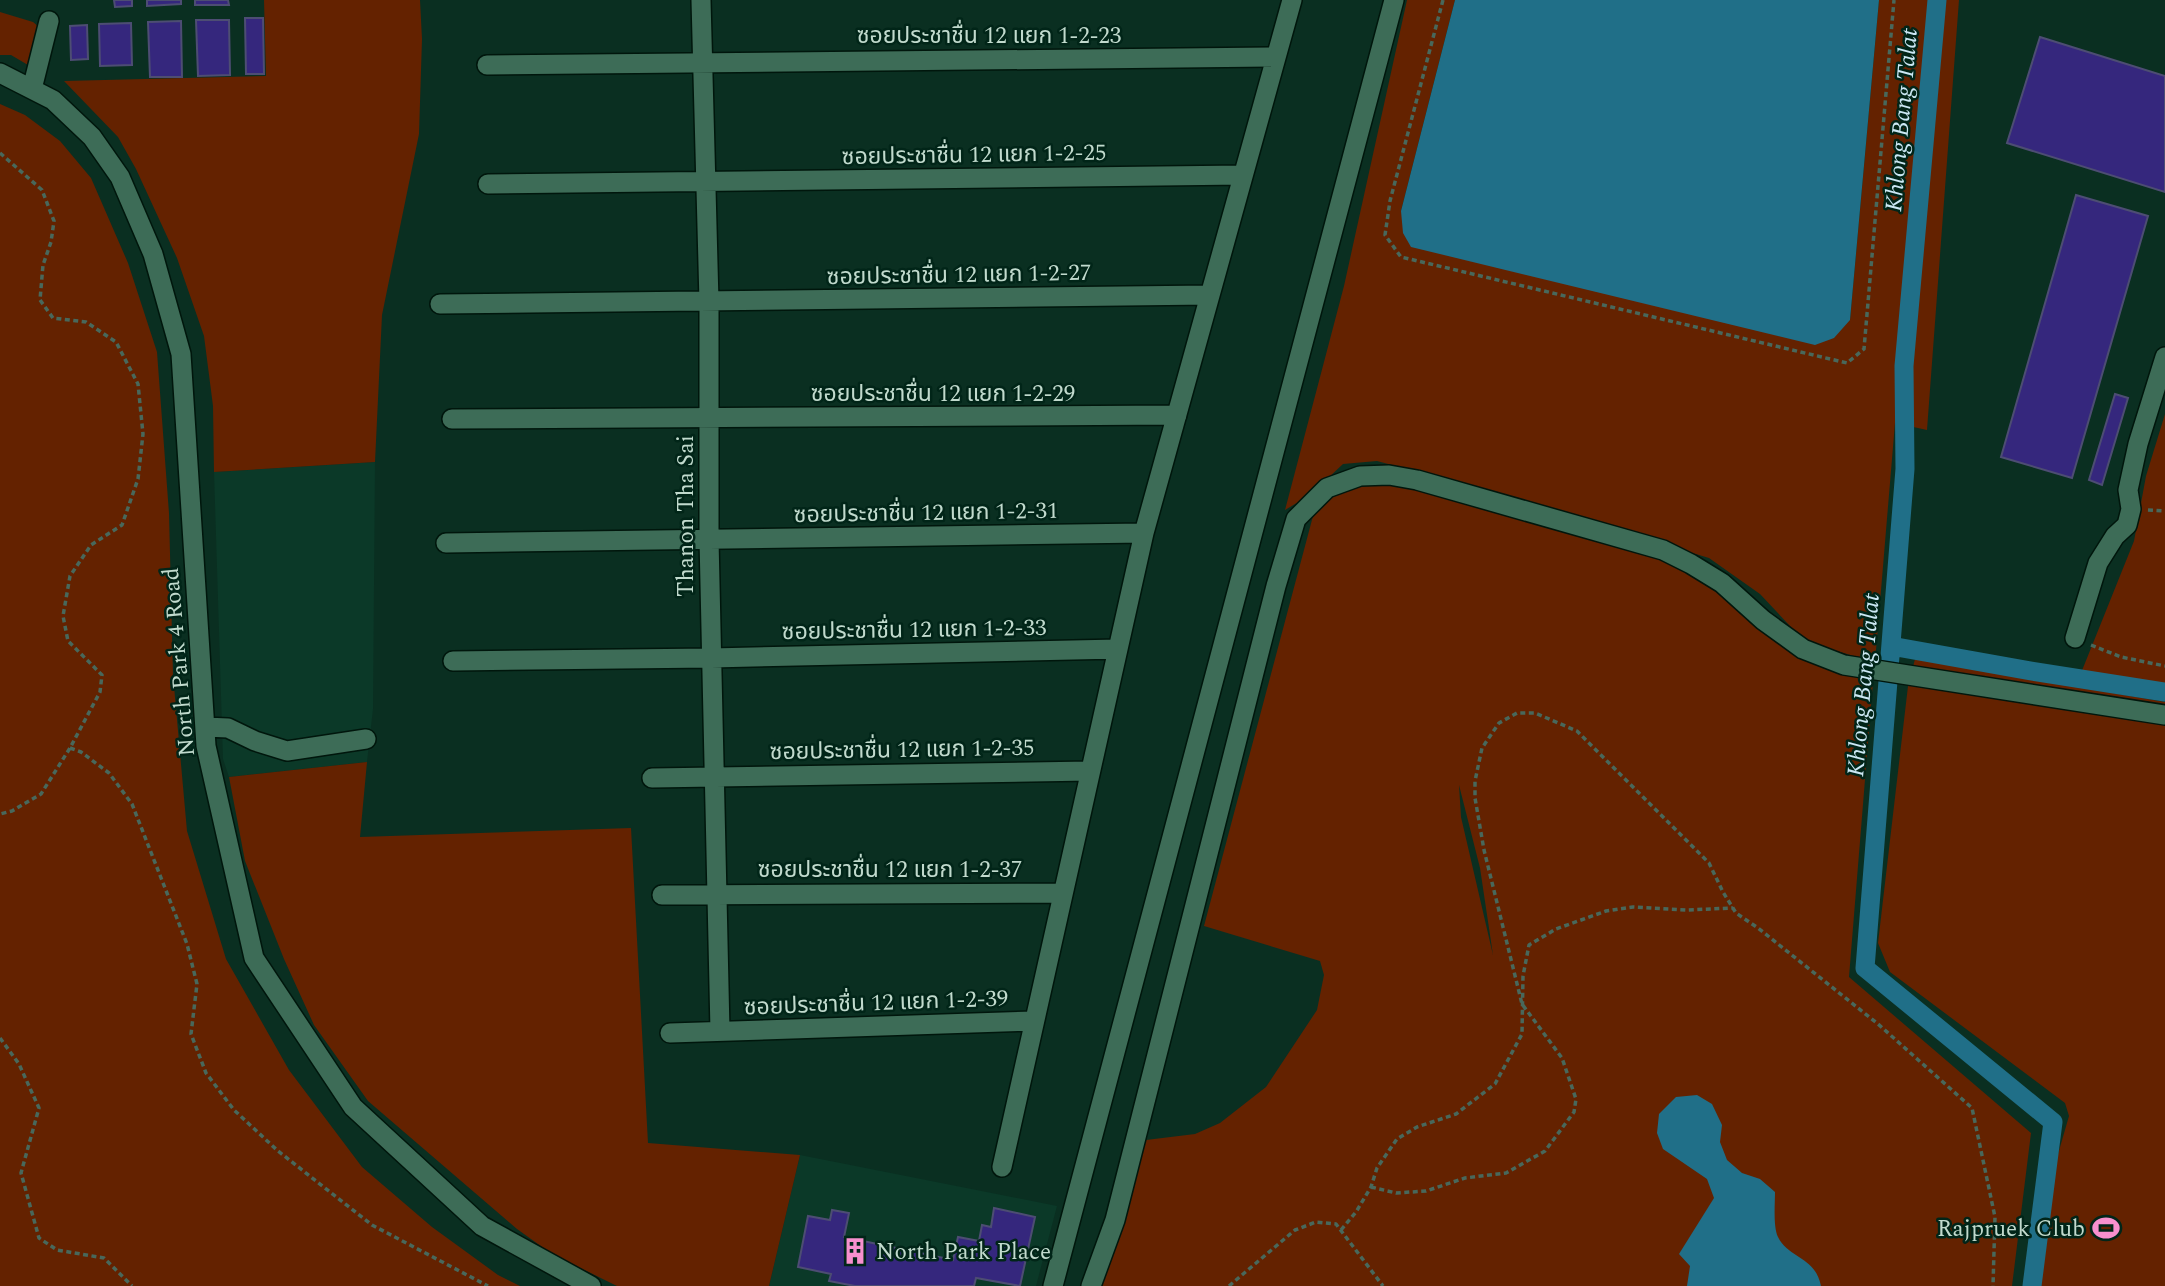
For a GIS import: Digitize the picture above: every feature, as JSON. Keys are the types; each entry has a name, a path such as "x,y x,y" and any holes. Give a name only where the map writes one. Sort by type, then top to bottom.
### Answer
{"street":[{"name":"Thanon Tha Sai","path":"701,0 709,302 709,540 720,1031"},
{"path":"1002,1167 1144,533 1292,0"},
{"path":"1053,1286 1394,0"},
{"path":"32,89 49,21"},
{"name":"ซอยประชาชื่น 12 แยก 1-2-23","path":"487,65 1276,57"},
{"name":"North Park 4 Road","path":"0,74 53,100 92,137 120,177 153,254 181,354 206,746 254,958 353,1107 482,1226 592,1286"},
{"name":"ซอยประชาชื่น 12 แยก 1-2-25","path":"488,184 1243,175"},
{"name":"ซอยประชาชื่น 12 แยก 1-2-27","path":"440,304 1210,295"},
{"path":"2076,634 2098,563 2115,536 2127,525 2132,509 2128,490 2138,444 2165,357"},
{"name":"ซอยประชาชื่น 12 แยก 1-2-29","path":"452,419 1177,415"},
{"path":"1091,1286 1115,1220 1276,586 1296,519 1327,488 1360,476 1389,475 1417,480 1663,550 1722,583 1763,620 1803,649 1844,665 2165,715"},
{"name":"ซอยประชาชื่น 12 แยก 1-2-31","path":"446,543 1144,533"},
{"name":"ซอยประชาชื่น 12 แยก 1-2-33","path":"453,661 1118,649"},
{"path":"205,727 228,728 255,741 287,751 366,739"},
{"name":"ซอยประชาชื่น 12 แยก 1-2-35","path":"652,778 1090,771"},
{"name":"ซอยประชาชื่น 12 แยก 1-2-37","path":"662,895 1062,892"},
{"name":"ซอยประชาชื่น 12 แยก 1-2-39","path":"670,1032 1034,1021"}],"path":[{"path":"1443,0 1390,201 1385,235 1401,257 1847,363 1864,349 1894,0"},
{"path":"0,153 42,190 54,221 51,242 43,265 40,300 54,318 86,322 116,342 138,384 143,434 138,479 122,524 91,545 70,576 63,616 68,641 102,675 100,692 41,794 12,811 0,814"},
{"path":"2076,634 2092,645 2121,657 2165,666"},
{"path":"1371,1187 1396,1193 1426,1191 1465,1178 1506,1173 1545,1151 1574,1112 1576,1099 1562,1058 1522,1004 1487,863 1475,799 1475,781 1482,748 1499,723 1517,713 1535,713 1577,731 1709,863 1736,913 1878,1024 1972,1108 1995,1217 1993,1286"},
{"path":"70,748 81,752 109,773 132,804 187,944 197,984 191,1034 206,1073 234,1110 298,1168 372,1225 488,1286"},
{"path":"1341,1230 1356,1212 1371,1187 1377,1168 1397,1139 1417,1127 1456,1114 1495,1084 1522,1034 1523,975 1529,945 1556,929 1606,911 1633,907 1733,908"},
{"path":"0,1038 19,1064 39,1108 21,1173 39,1238 57,1250 104,1258 132,1286"},
{"path":"1229,1286 1296,1230 1316,1222 1336,1224 1382,1286"}],"shaded area":[{"path":"264,0 420,0 422,39 419,134 382,315 375,462 214,472 213,406 204,336 177,258 136,169 118,137 64,81 266,76"},
{"path":"1407,0 1455,0 1401,211 1850,320 1879,0 1959,0 1927,430 1895,423 1875,662 1805,642 1760,594 1709,558 1467,485 1377,461 1343,464 1310,495 1285,510 1344,286"},
{"path":"0,12 33,22 39,27 28,65 11,55 0,55"},
{"path":"0,104 25,115 60,141 91,178 128,263 157,352 169,513 173,675 187,831 226,959 289,1070 362,1167 432,1227 498,1275 520,1286 0,1286"},
{"path":"2165,414 2165,686 2081,673 2134,541 2146,476"},
{"path":"375,462 373,709 367,762 229,777 223,759 214,472"},
{"path":"1361,482 1392,484 1627,546 1700,575 1825,664 1873,681 1849,977 2031,1133 2012,1286 1098,1286 1146,1140 1195,1134 1220,1123 1266,1087 1317,1010 1324,975 1320,961 1204,926 1313,516 1326,498 1341,494","holes":["1459,785 1480,868 1493,955 1461,817"]},
{"path":"1915,659 2165,702 2165,1286 2040,1286 2052,1175 2069,1116 2065,1103 1890,972 1878,943 1908,686"},
{"path":"367,762 360,837 631,828 648,1143 800,1155 769,1286 617,1286 552,1254 517,1229 368,1101 314,1025 284,959 245,861 229,777"},
{"path":"800,1155 1057,1206 1036,1286 769,1286"}],"water":[{"path":"1455,0 1879,0 1850,320 1834,338 1815,345 1411,247 1403,233 1401,211"},
{"path":"1697,1095 1712,1104 1722,1125 1720,1142 1727,1160 1742,1173 1760,1179 1775,1192 1776,1233 1789,1250 1808,1263 1818,1276 1821,1286 1687,1286 1690,1266 1679,1254 1714,1198 1707,1179 1663,1149 1657,1133 1659,1114 1676,1097"}],"building":[{"path":"114,0 132,0 132,6 115,7"},
{"path":"147,0 181,0 181,4 147,6"},
{"path":"195,0 228,0 229,5 195,5"},
{"path":"245,18 263,18 264,74 246,74"},
{"path":"196,20 229,20 230,75 198,76"},
{"path":"181,21 182,77 150,77 148,22"},
{"path":"131,23 132,65 100,66 99,24"},
{"path":"87,25 88,59 71,60 70,26"},
{"path":"2040,37 2165,76 2165,192 2007,143"},
{"path":"2076,195 2148,216 2072,478 2001,457"},
{"path":"2115,394 2128,398 2102,485 2089,480"},
{"name":"North Park Place","path":"994,1208 1035,1217 1020,1286 976,1278 974,1286 855,1286 829,1281 831,1274 798,1267 808,1216 830,1220 832,1210 849,1213 844,1237 953,1260 958,1237 979,1241 982,1225 991,1227"}],"waterway":[{"name":"Khlong Bang Talat","path":"1937,0 1904,366 1905,469 1865,968 2053,1122 2032,1286"},
{"path":"1891,646 2165,692"}],"place":[{"name":"Rajpruek Club","path":"2106,1228"},
{"name":"North Park Place","path":"855,1251"}]}
